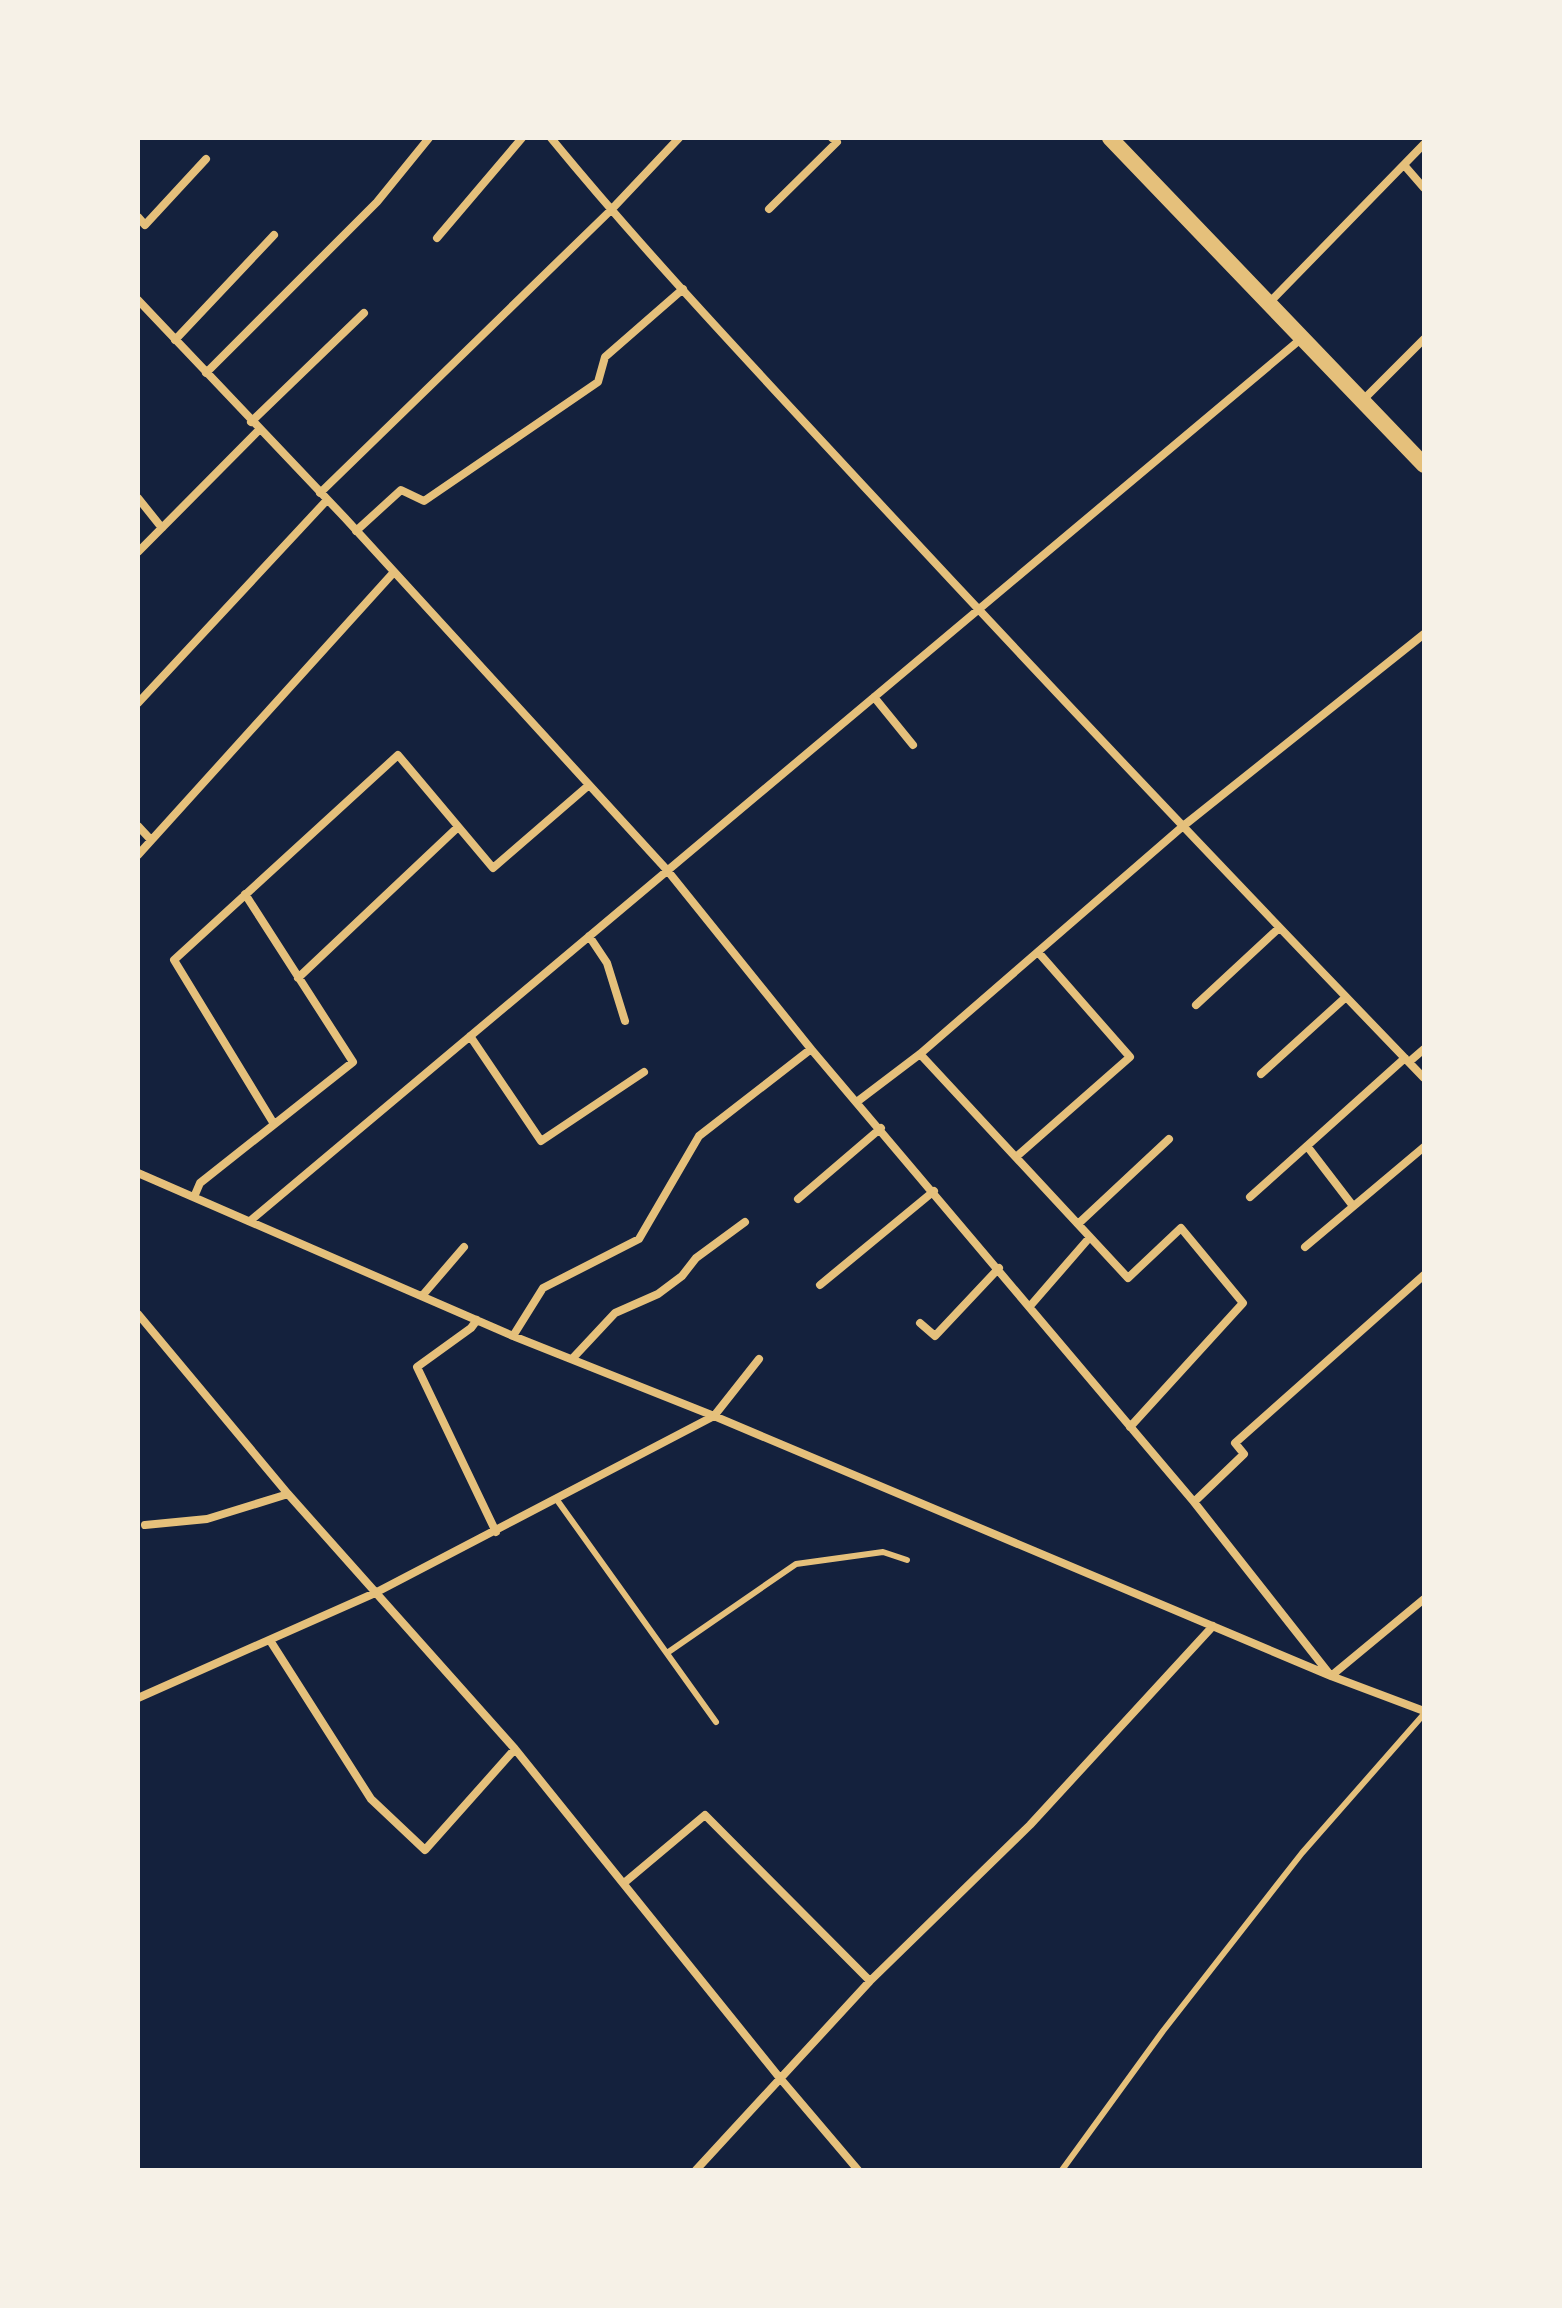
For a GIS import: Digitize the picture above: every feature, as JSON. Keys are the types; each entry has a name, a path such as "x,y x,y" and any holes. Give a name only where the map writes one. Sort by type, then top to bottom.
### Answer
{"main road":[{"path":"1110,138 1424,465"}],"street":[{"path":"206,373 377,202 429,138"},
{"path":"437,238 522,138"},
{"path":"551,138 611,210 978,610 1424,1078"},
{"path":"138,703 323,496 611,210 679,138"},
{"path":"769,209 837,139"},
{"path":"1269,303 1424,144"},
{"path":"138,217 145,225 206,159"},
{"path":"1404,165 1424,188"},
{"path":"175,340 274,235"},
{"path":"356,531 401,490 424,501 598,382 605,357 683,289"},
{"path":"138,300 356,531 667,870 811,1049 1031,1305 1194,1502 1331,1676"},
{"path":"251,422 364,313"},
{"path":"250,1221 1302,338"},
{"path":"1361,401 1424,339"},
{"path":"138,552 259,430"},
{"path":"138,498 162,528"},
{"path":"138,855 394,572"},
{"path":"858,1101 920,1054 1182,827 1424,634"},
{"path":"874,697 913,745"},
{"path":"274,1124 174,960 398,755 493,868 589,785"},
{"path":"138,826 151,840"},
{"path":"298,978 458,827"},
{"path":"194,1197 200,1183 353,1062 245,894"},
{"path":"1196,1005 1279,928"},
{"path":"589,936 607,963 625,1021"},
{"path":"1016,1157 1130,1057 1038,952"},
{"path":"1261,1074 1346,997"},
{"path":"470,1036 541,1141 644,1072"},
{"path":"513,1336 543,1288 639,1239 699,1136 811,1049"},
{"path":"1250,1197 1407,1060 1424,1049"},
{"path":"920,1054 1128,1278 1181,1228 1243,1303 1130,1427"},
{"path":"798,1199 881,1128"},
{"path":"1078,1224 1169,1139"},
{"path":"1307,1146 1353,1206"},
{"path":"1305,1247 1424,1147"},
{"path":"138,1173 513,1336 714,1416 1424,1713"},
{"path":"820,1285 934,1191"},
{"path":"572,1359 615,1313 658,1294 682,1276 696,1258 745,1222"},
{"path":"1031,1305 1090,1237"},
{"path":"422,1296 464,1247"},
{"path":"920,1323 935,1336 999,1268"},
{"path":"1194,1502 1244,1454 1235,1443 1424,1275"},
{"path":"138,1314 288,1494 515,1749 779,2077 858,2170"},
{"path":"477,1320 471,1328 417,1367 496,1532"},
{"path":"138,1698 271,1642 375,1593 714,1416 759,1359"},
{"path":"145,1525 207,1519 288,1494"},
{"path":"1331,1676 1424,1599"},
{"path":"696,2170 870,1981 1030,1825 1213,1626"},
{"path":"271,1642 371,1799 425,1850 515,1749"},
{"path":"624,1883 705,1815 870,1981"}],"lane":[{"path":"557,1500 716,1722"},
{"path":"667,1653 796,1564 883,1552 907,1560"},
{"path":"1062,2170 1163,2031 1302,1853 1424,1713"}]}
